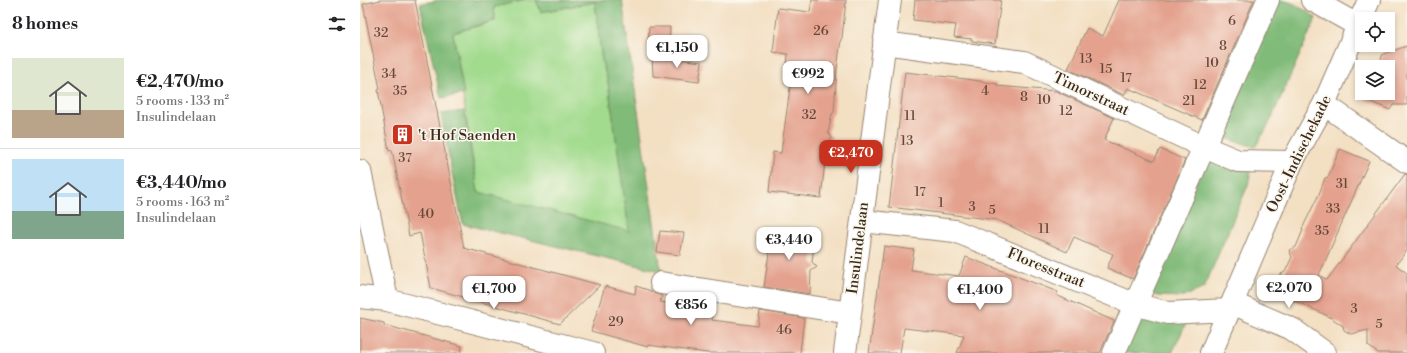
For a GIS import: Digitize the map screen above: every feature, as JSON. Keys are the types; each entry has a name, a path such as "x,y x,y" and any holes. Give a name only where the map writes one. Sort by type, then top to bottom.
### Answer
{"street":[{"name":"Insulindelaan","path":"845,353 890,0"},
{"path":"1114,353 1134,304 1268,0"},
{"path":"1312,0 1355,24"},
{"name":"Oost-Indischekade","path":"1363,12 1369,0"},
{"name":"Oost-Indischekade","path":"1211,353 1292,162 1324,104 1355,30"},
{"name":"Timorstraat","path":"884,43 1024,62 1204,147 1238,161 1292,162"},
{"path":"1324,104 1407,162"},
{"path":"360,171 387,300"},
{"name":"Floresstraat","path":"862,221 955,231 1134,304 1168,314 1230,307"},
{"path":"661,283 850,313"},
{"path":"360,297 387,300 593,353"},
{"path":"1230,307 1292,329 1325,353"}],"green space":[{"path":"440,0 525,0 494,7 495,20 453,33 464,94 441,98 420,4"},
{"path":"525,0 536,0 541,12 595,2 602,62 608,82 630,232 478,192 453,33 495,21 494,7"},
{"path":"536,0 622,0 661,271 463,224 441,114 464,111 478,192 629,231 608,82 602,62 595,2 541,12"},
{"path":"1278,0 1283,0 1293,4 1316,18 1268,126 1255,147 1219,136"},
{"path":"1207,157 1251,170 1248,185 1204,288 1183,297 1149,294"},
{"path":"1137,313 1187,321 1172,353 1119,353"}],"building":[{"path":"380,0 415,0 464,248 600,285 560,324 431,288 420,233 409,236 392,150 389,151 378,90 380,89 363,4"},
{"path":"812,0 846,0 837,69 834,112 832,114 828,133 832,138 827,143 821,198 769,192 773,152 781,153 793,66 787,65 788,54 773,52 778,8 810,12"},
{"path":"915,0 1001,0 995,44 954,37 956,25 913,20"},
{"path":"1119,0 1254,0 1202,120 1128,88 1124,95 1068,69 1087,28 1103,36"},
{"path":"649,27 670,27 669,47 648,47"},
{"path":"1407,46 1407,105 1393,105 1390,110 1366,100 1395,100 1395,60 1381,60 1383,54 1395,52 1395,50"},
{"path":"652,56 702,62 699,82 653,76"},
{"path":"905,72 966,79 998,84 997,86 1056,91 1114,118 1104,140 1154,161 1160,149 1185,160 1133,279 1107,268 1113,254 1074,237 1067,252 997,220 889,207"},
{"path":"1340,149 1369,161 1319,275 1327,280 1405,174 1407,174 1407,250 1396,265 1407,273 1407,353 1378,353 1368,346 1368,330 1351,334 1344,330 1343,326 1330,317 1276,292 1281,282 1279,275 1285,272 1292,257 1289,250 1296,247 1303,230 1302,229"},
{"path":"767,230 815,236 812,262 817,267 811,271 810,294 764,287 769,253 765,252"},
{"path":"660,231 684,233 680,255 657,252"},
{"path":"884,246 914,250 911,270 959,276 966,257 1058,292 1056,295 1114,321 1100,353 957,353 964,335 904,328 900,353 869,353"},
{"path":"605,286 635,294 636,286 662,296 660,302 713,309 712,320 758,326 760,311 804,318 800,353 707,353 648,345 648,347 591,331"},
{"path":"360,318 384,323 384,325 462,346 461,353 360,353"}],"place":[{"name":"'t Hof Saenden","path":"403,135"}]}
